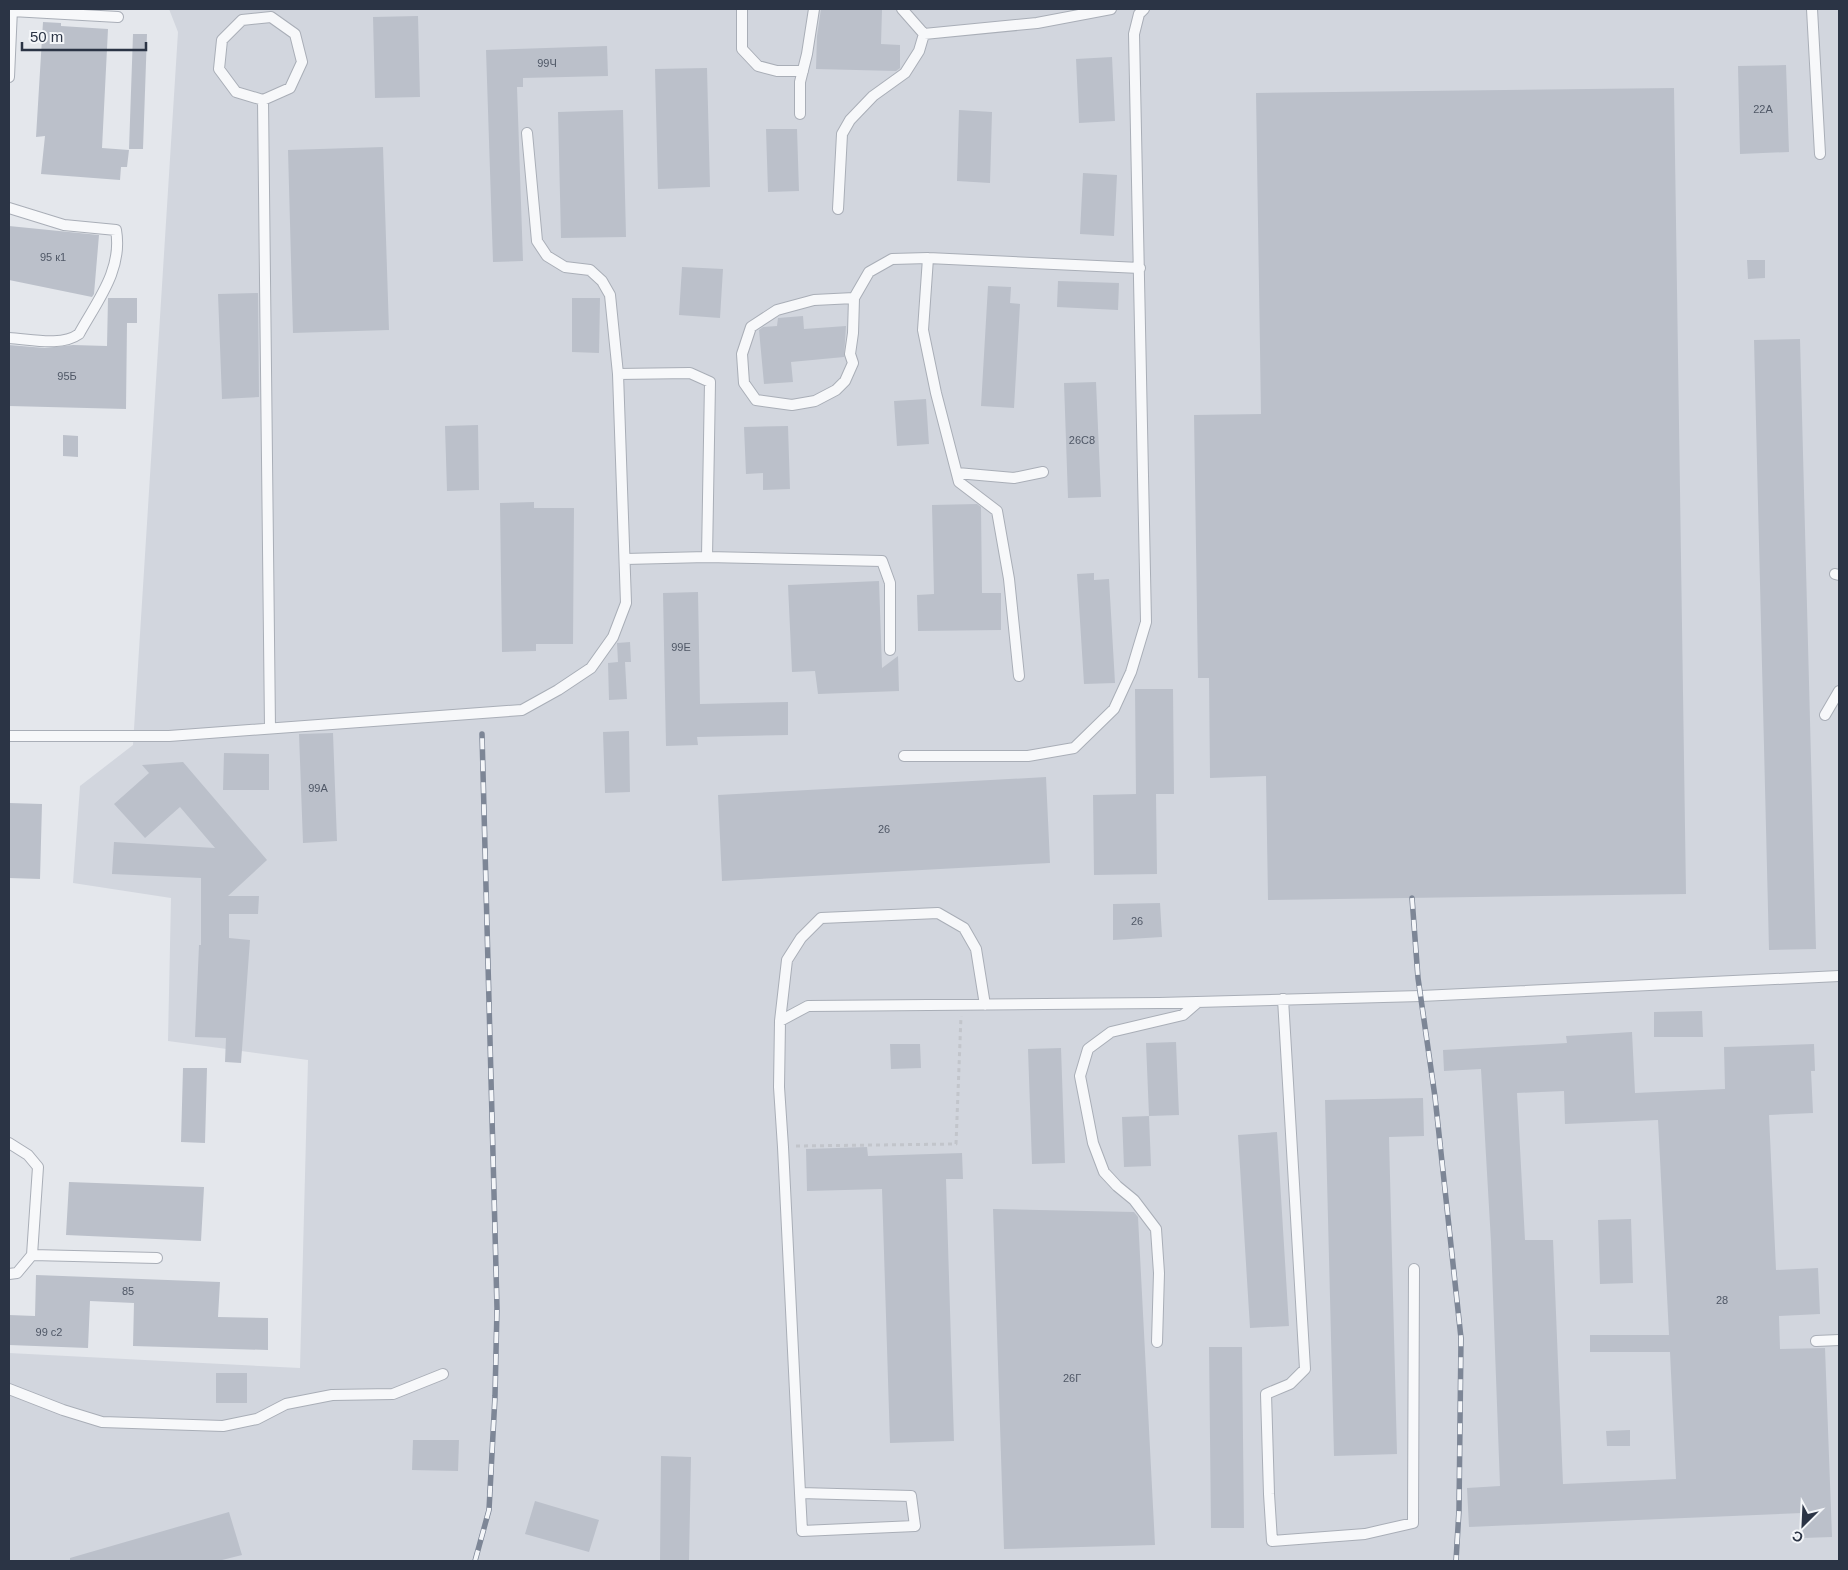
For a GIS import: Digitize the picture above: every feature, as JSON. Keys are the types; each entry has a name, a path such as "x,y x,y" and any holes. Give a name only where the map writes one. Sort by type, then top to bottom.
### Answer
{"lane":[{"path":"742,9 742,49 758,66 777,71 803,71"},
{"path":"800,114 800,82 814,9"},
{"path":"902,9 924,34"},
{"path":"924,34 1037,23 1111,9"},
{"path":"904,756 1028,756 1074,748 1114,709 1131,672 1146,622 1134,34 1139,14 1144,9"},
{"path":"1812,9 1820,154"},
{"path":"9,77 12,10 118,17"},
{"path":"271,18 294,34 300,53 302,62 290,88 263,100 236,92 219,68 222,40 242,20 271,18"},
{"path":"838,209 842,134 850,120 873,96 905,73 919,51 924,34"},
{"path":"263,100 270,728"},
{"path":"9,736 169,736 522,710 558,690 591,668 613,637 626,603 618,374 610,295 602,281 590,270 566,267 547,256 537,242 527,133"},
{"path":"9,208 64,225 116,230 119,244 113,272 105,290 79,334 73,338 58,341 9,338"},
{"path":"854,298 814,300 777,310 751,327 742,354 744,383 756,400 792,405 815,401 836,390 845,381 853,363 850,354 854,298 870,272 892,259 928,258 1140,268"},
{"path":"928,258 923,330 936,393 960,482 997,511 1009,579 1019,676"},
{"path":"618,374 690,373 710,382 707,557"},
{"path":"957,473 1014,478 1043,472"},
{"path":"625,559 707,557 882,561 890,583 890,650"},
{"path":"1825,715 1839,691"},
{"path":"800,1493 911,1496 915,1526 802,1531 800,1493 783,1146 779,1087 780,1021 787,960 801,938 821,918 938,913 964,928 976,949 985,1005"},
{"path":"780,1021 808,1006 1198,1002 1421,996 1839,976"},
{"path":"1283,999 1305,1370 1290,1384 1266,1394 1272,1541 1365,1534 1413,1523 1414,1269"},
{"path":"1157,1342 1159,1273 1156,1229 1134,1200 1104,1172 1093,1143 1080,1076 1088,1048 1111,1032 1183,1015 1198,1002"},
{"path":"9,1143 28,1155 38,1167 32,1255 17,1273 9,1274"},
{"path":"32,1255 157,1258"},
{"path":"1816,1341 1839,1340"},
{"path":"9,1389 63,1410 102,1422 223,1426 257,1419 286,1404 304,1400 332,1395 392,1394 443,1374"}],"path":[{"path":"783,1146 956,1144 962,1005"}],"shaded area":[{"path":"169,9 1839,9 1839,1561 9,1561 9,1353 300,1368 308,1060 168,1041 171,898 73,883 80,786 133,745 178,32"}],"building":[{"path":"821,9 882,10 881,44 900,45 900,68 896,71 816,69 817,36"},
{"path":"418,16 420,97 375,98 373,17"},
{"path":"43,22 61,23 61,26 108,29 102,148 129,150 127,167 121,167 120,180 41,174 45,136 36,137"},
{"path":"133,34 147,34 143,149 129,149"},
{"path":"607,46 608,76 523,78 523,87 517,87 523,261 493,262 486,50"},
{"path":"1112,57 1115,121 1079,123 1076,59"},
{"path":"1786,65 1789,152 1740,154 1738,66"},
{"path":"707,68 710,187 658,189 655,69"},
{"path":"1674,88 1686,894 1268,900 1266,776 1210,778 1209,678 1198,678 1194,415 1261,414 1256,93"},
{"path":"623,110 626,237 561,238 558,112"},
{"path":"959,110 992,112 990,183 957,181"},
{"path":"766,129 797,129 799,191 768,192"},
{"path":"383,147 389,330 293,333 288,150"},
{"path":"1083,173 1117,175 1114,236 1080,234"},
{"path":"9,226 99,235 94,294 92,297 9,280"},
{"path":"1747,260 1765,260 1765,278 1748,279"},
{"path":"682,267 723,269 720,318 679,315"},
{"path":"1058,281 1119,283 1118,310 1057,307"},
{"path":"988,286 1011,287 1010,303 1020,304 1014,408 981,406"},
{"path":"258,293 259,397 222,399 218,294"},
{"path":"108,298 137,298 137,323 127,323 126,409 9,406 9,345 45,348 73,345 107,346"},
{"path":"572,298 600,298 599,353 572,352"},
{"path":"803,316 804,329 846,326 844,357 791,362 793,382 764,384 759,330 763,327 777,326 778,318"},
{"path":"1800,339 1816,949 1769,950 1754,340"},
{"path":"1096,382 1101,497 1068,498 1064,383"},
{"path":"926,399 929,444 897,446 894,401"},
{"path":"478,425 479,490 447,491 445,426"},
{"path":"788,426 790,489 763,490 763,473 746,474 744,427"},
{"path":"63,435 78,436 78,457 63,456"},
{"path":"534,502 534,508 574,508 573,644 536,644 536,651 502,652 500,503"},
{"path":"977,504 981,507 982,593 1001,593 1001,630 918,631 917,595 934,594 932,505"},
{"path":"1094,573 1094,580 1109,579 1115,683 1084,684 1077,574"},
{"path":"879,581 882,668 898,656 899,691 818,694 815,671 792,672 788,585"},
{"path":"698,592 700,704 788,702 788,735 697,737 698,745 666,746 663,593"},
{"path":"630,642 631,662 625,662 627,699 609,700 608,663 618,662 617,643"},
{"path":"1135,689 1173,689 1174,794 1156,794 1157,874 1094,875 1093,795 1136,794"},
{"path":"629,731 630,792 605,793 603,732"},
{"path":"333,733 337,841 303,843 299,734"},
{"path":"224,753 269,754 269,790 223,790"},
{"path":"183,762 267,860 228,896 259,896 258,914 229,914 229,938 250,940 241,1063 225,1062 226,1038 195,1037 199,945 201,945 201,878 112,874 114,842 215,848 180,807 145,838 114,804 149,773 142,765"},
{"path":"1046,777 1050,863 722,881 718,795"},
{"path":"9,803 42,804 40,879 9,878"},
{"path":"1160,903 1162,937 1113,940 1113,904"},
{"path":"1702,1011 1703,1037 1654,1037 1654,1012"},
{"path":"1632,1032 1635,1093 1725,1089 1724,1047 1814,1044 1815,1071 1811,1071 1813,1113 1769,1115 1776,1270 1818,1268 1820,1314 1779,1316 1780,1349 1825,1348 1832,1537 1803,1538 1802,1513 1469,1527 1467,1488 1500,1486 1491,1242 1481,1069 1444,1071 1443,1050 1567,1043 1566,1036","holes":["1564,1091 1565,1124 1658,1120 1669,1335 1590,1335 1590,1352 1670,1352 1676,1479 1563,1484 1553,1240 1525,1240 1517,1093"]},
{"path":"1176,1042 1179,1115 1149,1116 1146,1043"},
{"path":"890,1044 920,1044 921,1068 891,1069"},
{"path":"1061,1048 1065,1163 1032,1164 1028,1049"},
{"path":"183,1068 207,1068 205,1143 181,1142"},
{"path":"1423,1098 1424,1136 1389,1137 1397,1454 1334,1456 1325,1100"},
{"path":"1149,1116 1151,1166 1124,1167 1122,1117"},
{"path":"1277,1132 1289,1326 1250,1328 1238,1135"},
{"path":"867,1147 868,1156 962,1153 963,1179 946,1179 954,1441 890,1443 882,1189 807,1191 806,1149"},
{"path":"69,1182 204,1187 201,1241 66,1235"},
{"path":"993,1209 1134,1212 1138,1217 1155,1545 1004,1549"},
{"path":"1631,1219 1633,1283 1600,1284 1598,1220"},
{"path":"36,1275 220,1282 218,1317 268,1318 268,1350 133,1346 134,1303 90,1301 88,1348 9,1345 9,1315 35,1316"},
{"path":"1209,1347 1242,1347 1244,1528 1211,1528"},
{"path":"216,1373 247,1373 247,1403 216,1403"},
{"path":"1630,1430 1630,1446 1607,1446 1606,1431"},
{"path":"413,1440 459,1440 458,1471 412,1470"},
{"path":"661,1456 691,1457 689,1561 660,1561"},
{"path":"535,1501 599,1520 589,1552 525,1534"},
{"path":"229,1512 242,1555 218,1561 70,1561 70,1558"}],"railway":[{"path":"475,1561 489,1510 497,1308 482,734"},
{"path":"1412,898 1418,978 1435,1097 1461,1338 1459,1510 1456,1561"}]}
